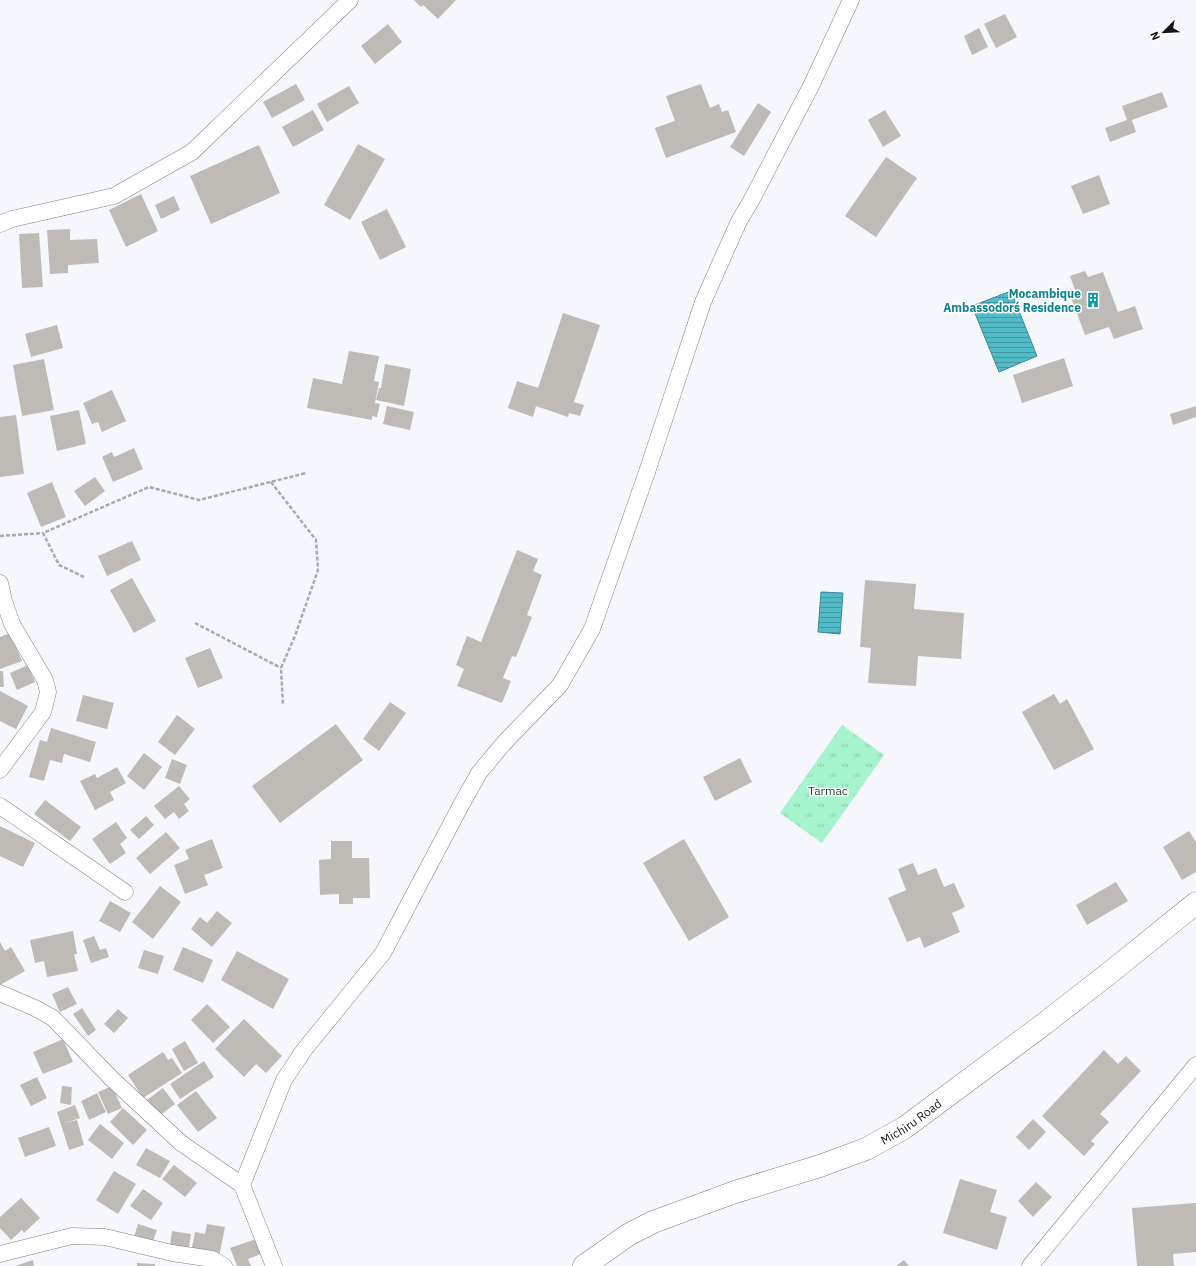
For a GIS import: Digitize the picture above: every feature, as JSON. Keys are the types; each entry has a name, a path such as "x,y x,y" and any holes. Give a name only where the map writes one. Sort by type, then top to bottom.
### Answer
{"street":[{"path":"0,224 12,219 114,196 192,152 350,0"},
{"path":"242,1185 284,1080 304,1050 383,953 479,773 504,742 560,685 592,629 647,472 703,302 739,221 811,86 851,0"},
{"path":"0,583 4,601 12,624 45,680 48,692 43,712 0,770"},
{"path":"0,806 125,892"},
{"name":"Michiru Road","path":"584,1266 628,1235 654,1222 735,1192 820,1166 866,1149 904,1128 1044,1024 1196,903"},
{"path":"0,993 35,1008 53,1018 111,1078 181,1143 242,1185 274,1266"},
{"path":"1030,1266 1196,1065"},
{"path":"0,1254 72,1236 105,1237 172,1253 212,1259 224,1266"}],"path":[{"path":"0,536 43,533 149,487 199,500 306,473"},
{"path":"271,482 316,540 318,570 296,636 281,668 283,705"},
{"path":"43,533 59,565 84,577"},
{"path":"195,623 281,668"}],"green space":[{"name":"Tarmac","path":"842,725 884,755 822,843 780,813"}],"water":[{"path":"1011,291 1037,356 999,372 972,306"},
{"path":"821,592 843,593 840,634 818,632"}],"building":[{"path":"414,0 456,0 438,19 423,5 421,7"},
{"path":"1005,14 1017,37 996,48 984,24"},
{"path":"388,24 402,42 375,64 361,46"},
{"path":"979,28 988,47 972,55 964,36"},
{"path":"296,84 305,100 272,118 263,102"},
{"path":"701,84 710,108 719,104 722,112 728,110 736,132 666,158 655,128 675,121 666,96"},
{"path":"349,86 359,103 327,122 317,104"},
{"path":"1162,92 1168,107 1132,120 1136,132 1110,142 1105,128 1127,120 1122,106"},
{"path":"758,103 771,112 744,156 730,147"},
{"path":"313,110 324,130 293,147 282,127"},
{"path":"885,110 901,136 883,147 868,120"},
{"path":"358,144 385,159 350,220 324,205"},
{"path":"259,145 280,193 211,224 190,176"},
{"path":"886,157 917,178 876,237 845,216"},
{"path":"1099,175 1110,204 1083,214 1071,186"},
{"path":"141,194 158,231 126,247 109,210"},
{"path":"174,196 180,210 161,219 155,205"},
{"path":"387,209 406,247 380,260 361,222"},
{"path":"70,229 70,240 97,239 99,263 68,265 68,273 50,274 47,230"},
{"path":"39,233 43,287 22,288 19,234"},
{"name":"Mocambique Ambassodorś Residence","path":"1085,271 1088,277 1103,272 1118,312 1135,306 1143,329 1114,339 1109,327 1085,335 1070,295 1076,293 1070,276"},
{"path":"563,313 600,325 574,402 584,405 580,416 569,413 568,417 536,406 533,417 508,408 517,381 538,388"},
{"path":"57,325 63,348 31,357 25,334"},
{"path":"349,351 379,356 374,381 379,382 375,403 380,404 377,417 372,416 372,420 307,408 313,378 342,384"},
{"path":"1064,358 1073,386 1022,403 1013,375"},
{"path":"44,359 54,410 22,416 13,365"},
{"path":"385,364 411,369 404,406 376,400 379,388 381,388"},
{"path":"112,390 126,421 102,432 98,422 92,424 83,403"},
{"path":"387,406 414,412 410,430 383,424"},
{"path":"1196,406 1196,417 1173,425 1170,414"},
{"path":"79,410 86,444 57,451 50,416"},
{"path":"16,415 24,474 0,477 0,417"},
{"path":"134,448 143,469 113,482 102,457 112,452 114,457"},
{"path":"95,477 105,491 85,506 74,491"},
{"path":"52,482 66,517 41,527 27,493"},
{"path":"132,541 141,560 107,576 98,556"},
{"path":"517,550 538,559 533,571 542,575 527,615 532,617 516,657 512,656 503,678 511,681 502,703 457,686 464,669 456,665 467,636 481,642"},
{"path":"132,578 156,621 134,633 110,590"},
{"path":"865,580 916,584 914,609 964,613 961,659 918,656 916,686 868,683 871,648 860,647"},
{"path":"10,633 22,661 0,669 0,637"},
{"path":"210,648 223,678 198,688 185,658"},
{"path":"28,665 35,682 17,690 10,673"},
{"path":"0,671 3,671 4,687 0,687"},
{"path":"0,691 28,706 16,729 0,721"},
{"path":"1054,694 1060,704 1067,699 1094,749 1054,770 1022,712"},
{"path":"83,695 114,703 107,729 76,721"},
{"path":"390,702 406,713 379,751 363,739"},
{"path":"177,715 195,729 175,755 158,742"},
{"path":"336,724 363,760 280,823 252,786"},
{"path":"51,728 96,742 90,762 64,754 62,763 50,760 44,781 29,777 40,740 47,742"},
{"path":"144,753 162,767 144,790 127,776"},
{"path":"740,758 752,782 715,801 703,777"},
{"path":"172,759 187,765 180,784 165,778"},
{"path":"117,767 126,783 110,792 114,800 95,810 80,781 95,774 97,778"},
{"path":"179,786 190,799 184,804 189,811 179,819 174,812 165,819 154,806"},
{"path":"45,800 81,827 70,841 34,814"},
{"path":"146,816 154,825 139,839 130,830"},
{"path":"116,822 127,838 120,844 126,853 110,864 92,839"},
{"path":"0,826 35,843 23,867 0,856"},
{"path":"1189,831 1196,842 1196,872 1182,880 1163,847"},
{"path":"166,832 180,848 150,874 136,858"},
{"path":"212,839 223,868 204,875 208,885 185,894 174,865 189,859 185,850"},
{"path":"684,839 729,917 689,941 643,863"},
{"path":"331,841 352,841 352,858 369,858 370,898 353,898 353,904 339,904 339,894 320,895 319,860 331,859"},
{"path":"913,863 918,875 936,868 944,887 954,883 965,907 952,913 960,932 924,948 920,937 907,942 888,898 906,890 898,869"},
{"path":"1116,882 1128,901 1087,925 1076,905"},
{"path":"160,886 181,902 153,939 132,922"},
{"path":"110,901 131,913 120,932 99,921"},
{"path":"217,911 232,923 212,947 191,929 200,917 207,923"},
{"path":"73,931 77,954 74,954 78,971 47,977 44,961 35,963 30,940"},
{"path":"94,936 100,950 106,948 109,957 91,963 83,940"},
{"path":"0,942 5,951 11,947 25,971 0,985"},
{"path":"183,947 213,960 203,983 173,970"},
{"path":"144,950 164,956 158,974 138,968"},
{"path":"237,951 289,979 273,1009 221,980"},
{"path":"68,987 77,1004 60,1012 52,994"},
{"path":"207,1004 230,1027 213,1043 191,1020"},
{"path":"82,1008 96,1030 88,1036 73,1014"},
{"path":"118,1009 128,1018 114,1033 104,1024"},
{"path":"244,1019 282,1056 266,1073 256,1064 244,1077 215,1049"},
{"path":"63,1039 73,1062 43,1074 33,1052"},
{"path":"185,1041 198,1063 184,1071 172,1049"},
{"path":"1104,1050 1118,1064 1126,1056 1141,1071 1100,1114 1109,1122 1091,1141 1095,1144 1084,1156 1042,1116"},
{"path":"163,1052 168,1060 172,1058 182,1073 143,1098 128,1075"},
{"path":"204,1061 214,1077 180,1099 170,1084"},
{"path":"37,1077 47,1098 31,1106 20,1085"},
{"path":"62,1086 72,1087 71,1105 60,1103"},
{"path":"112,1086 122,1108 108,1114 98,1092"},
{"path":"163,1088 175,1104 159,1116 147,1100"},
{"path":"196,1091 217,1118 198,1132 177,1105"},
{"path":"97,1093 106,1112 89,1120 81,1101"},
{"path":"75,1105 80,1118 65,1123 77,1120 84,1145 69,1150 57,1112"},
{"path":"123,1108 147,1130 133,1145 110,1122"},
{"path":"1033,1119 1046,1132 1029,1150 1016,1137"},
{"path":"100,1124 124,1143 112,1159 88,1140"},
{"path":"49,1127 56,1146 25,1157 18,1138"},
{"path":"146,1148 170,1161 160,1178 136,1165"},
{"path":"174,1165 197,1183 185,1197 162,1179"},
{"path":"114,1171 136,1184 118,1214 96,1200"},
{"path":"960,1179 997,1190 990,1212 1007,1217 997,1250 943,1233"},
{"path":"1036,1182 1052,1197 1033,1217 1018,1201"},
{"path":"143,1189 163,1203 151,1220 130,1206"},
{"path":"21,1198 40,1218 24,1233 22,1230 11,1240 0,1228 0,1217"},
{"path":"1196,1203 1196,1252 1173,1254 1174,1266 1137,1266 1132,1208"},
{"path":"138,1224 157,1230 152,1244 134,1237"},
{"path":"207,1224 225,1227 219,1257 191,1252 195,1232 205,1234"},
{"path":"172,1231 191,1234 189,1248 170,1245"},
{"path":"256,1239 261,1254 248,1259 251,1266 237,1266 230,1248"},
{"path":"33,1260 34,1266 15,1266"},
{"path":"904,1260 909,1266 896,1266"},
{"path":"137,1263 155,1264 155,1266 137,1266"}],"place":[{"name":"Mocambique Ambassodorś Residence","path":"1093,300"}]}
